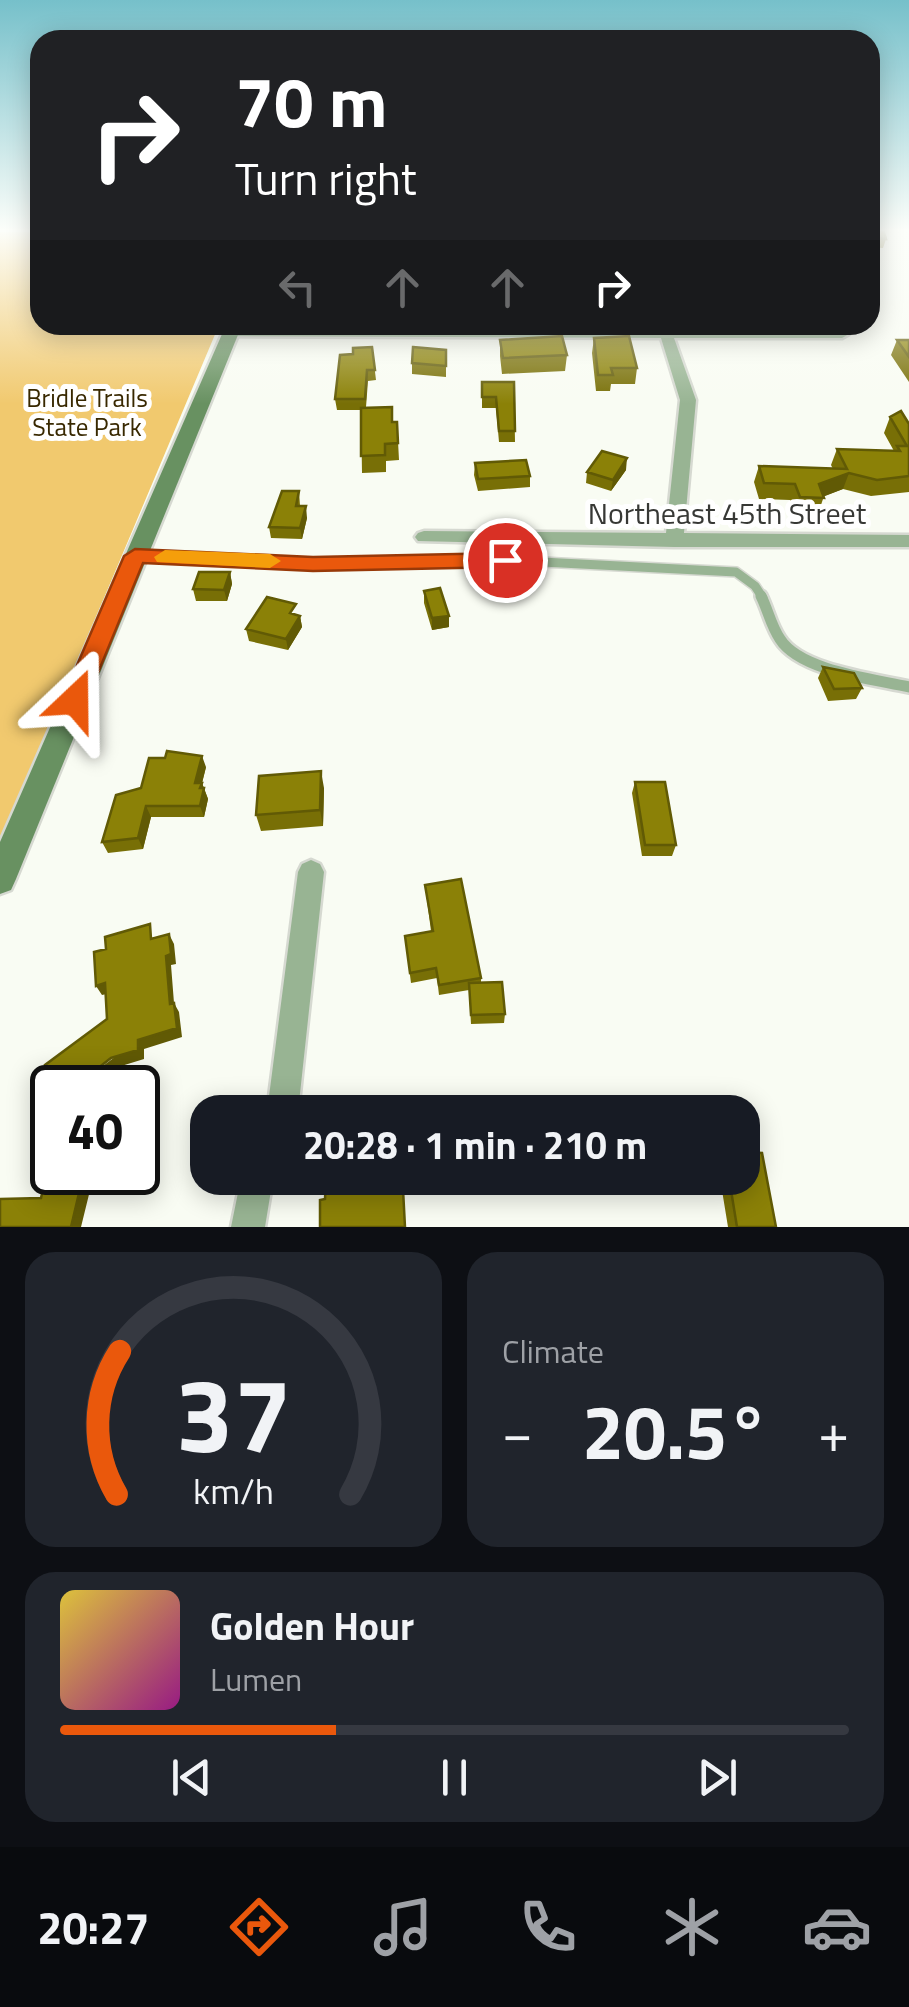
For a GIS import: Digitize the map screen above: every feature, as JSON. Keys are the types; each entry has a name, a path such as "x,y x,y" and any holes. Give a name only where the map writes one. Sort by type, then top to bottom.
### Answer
{"street":[{"path":"0,879 229,335"},
{"path":"667,335 688,400 674,541"},
{"name":"Northeast 45th Street","path":"424,537 909,542"},
{"path":"284,1095 311,872"},
{"path":"248,1227 254,1195"}],"lane":[{"path":"135,556 313,564 505,560 736,572 754,582 768,606 781,644 808,661 909,686"}],"green space":[{"name":"Bridle Trails State Park","path":"0,289 30,289 30,335 215,335 0,845"}],"building":[{"path":"562,336 567,355 503,358 500,340"},
{"path":"629,336 637,368 611,368 613,375 598,375 594,338"},
{"path":"897,340 909,340 909,357"},
{"path":"372,347 375,370 367,370 365,399 335,399 340,355 353,354 353,348"},
{"path":"413,347 446,350 446,366 412,363"},
{"path":"482,382 514,382 515,431 499,431 496,397 482,397"},
{"path":"392,407 398,443 385,444 385,455 361,456 361,408"},
{"path":"901,411 909,424 909,476 877,480 849,473 819,484 824,498 800,497 795,484 764,483 759,466 847,469 837,449 900,451 897,446 907,446 890,417"},
{"path":"602,451 627,458 613,480 587,472"},
{"path":"526,460 530,476 478,479 475,463"},
{"path":"282,491 299,491 296,506 306,506 300,528 269,527"},
{"path":"199,572 230,572 224,590 193,589"},
{"path":"440,588 449,616 432,618 424,591"},
{"path":"267,597 296,604 290,613 300,616 286,639 246,629"},
{"path":"823,667 854,673 862,688 834,689"},
{"path":"167,751 202,756 195,783 202,783 200,788 204,788 200,806 146,806 138,838 102,842 116,795 141,788 149,758 165,758"},
{"path":"321,771 320,810 256,815 259,776"},
{"path":"635,782 665,782 676,845 645,845"},
{"path":"461,879 481,978 439,985 436,968 410,973 405,936 433,931 425,885"},
{"path":"150,924 151,939 169,934 171,954 166,956 170,1004 174,1003 177,1028 138,1040 138,1050 111,1058 102,1065 45,1065 107,1019 105,983 96,986 94,952 106,949 105,937"},
{"path":"502,982 505,1014 471,1015 469,983"},
{"path":"762,1153 776,1227 737,1227 732,1195 760,1195"},
{"path":"79,1195 71,1227 0,1227 0,1199"},
{"path":"325,1195 403,1195 405,1227 320,1227 320,1200"}],"slow traffic":[{"path":"165,557 270,561"}],"route":[{"path":"75,700 135,556 313,564 505,560"}]}
